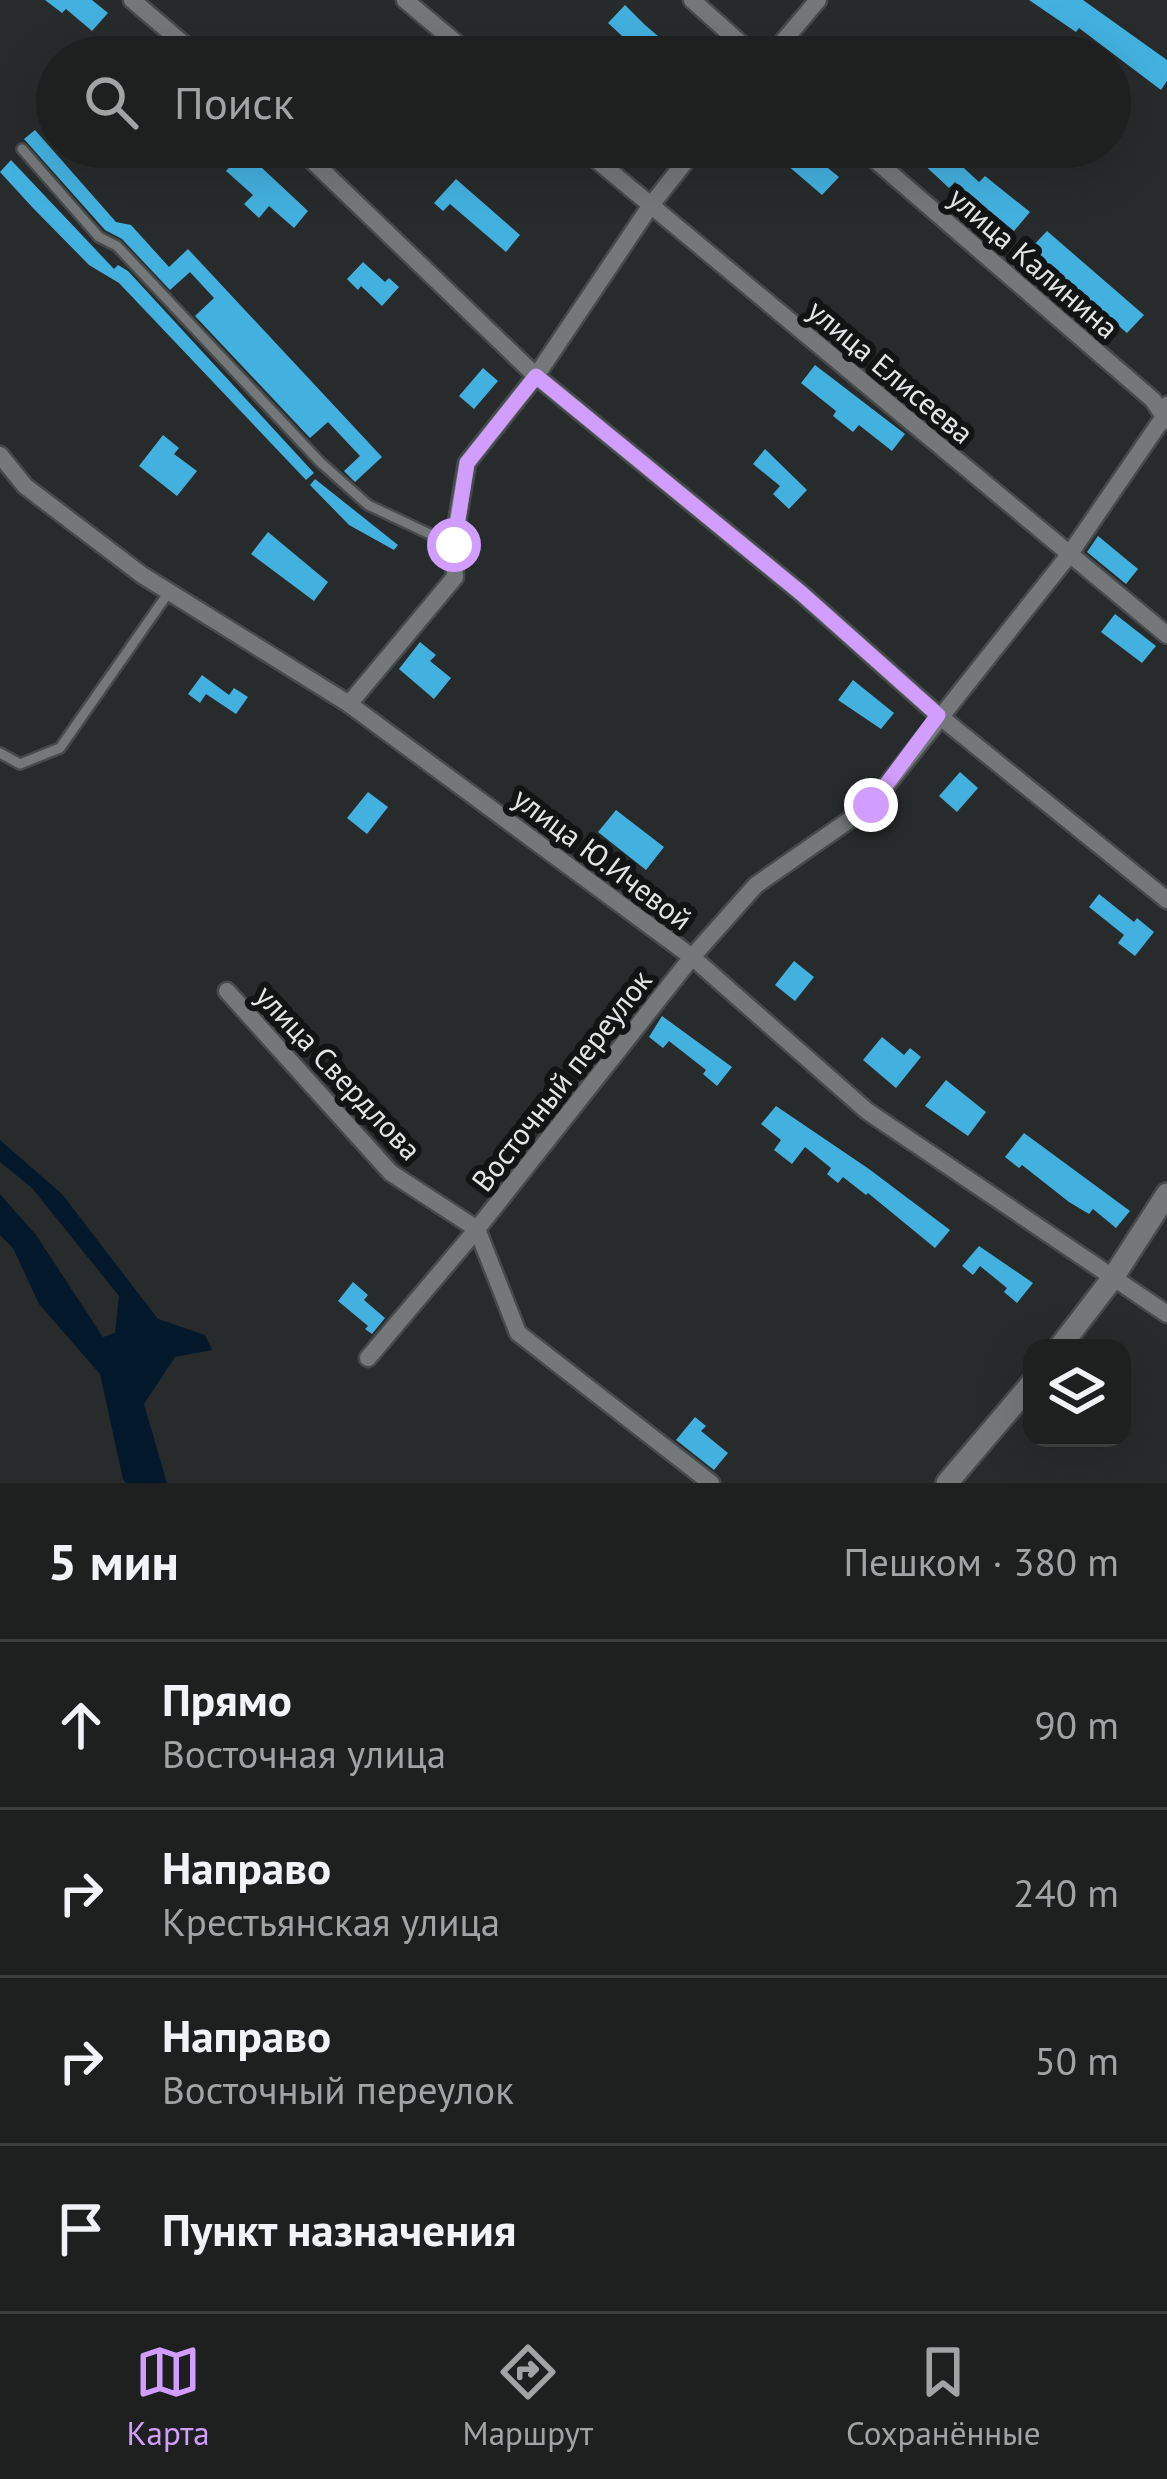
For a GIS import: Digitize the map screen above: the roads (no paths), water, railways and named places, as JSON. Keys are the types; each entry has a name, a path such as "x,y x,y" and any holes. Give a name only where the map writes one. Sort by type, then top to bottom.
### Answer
{"street":[{"path":"132,0 174,36"},
{"path":"405,0 448,36"},
{"path":"692,0 732,36"},
{"path":"788,36 818,0"},
{"path":"320,168 536,376 801,593 938,715 1167,900"},
{"name":"улица Елисеева","path":"606,168 1167,635"},
{"path":"349,704 455,577 454,545 467,463 536,376 680,168"},
{"name":"улица Калинина","path":"884,168 1166,415"},
{"name":"Восточный переулок","path":"368,1358 477,1229 692,957 756,885 871,805 1069,555 1166,415"},
{"name":"улица Ю.Ичевой","path":"0,455 25,486 169,592 349,704 692,957 868,1111 1167,1314"},
{"name":"улица Свердлова","path":"227,992 391,1173 477,1229"},
{"path":"1066,1339 1167,1194"},
{"path":"477,1229 518,1333 711,1483"},
{"path":"947,1483 1023,1394"}],"lane":[{"path":"22,149 36,165"},
{"path":"39,168 99,237 117,246 320,462 368,505 454,545"},
{"path":"0,753 20,764 60,748 169,592"}],"water":[{"path":"0,1140 62,1194 158,1319 205,1335 212,1350 175,1357 144,1404 167,1483 126,1483 123,1479 100,1374 39,1304 13,1248 0,1235 0,1194 36,1235 103,1337 115,1333 119,1296 32,1188 0,1162"}]}
